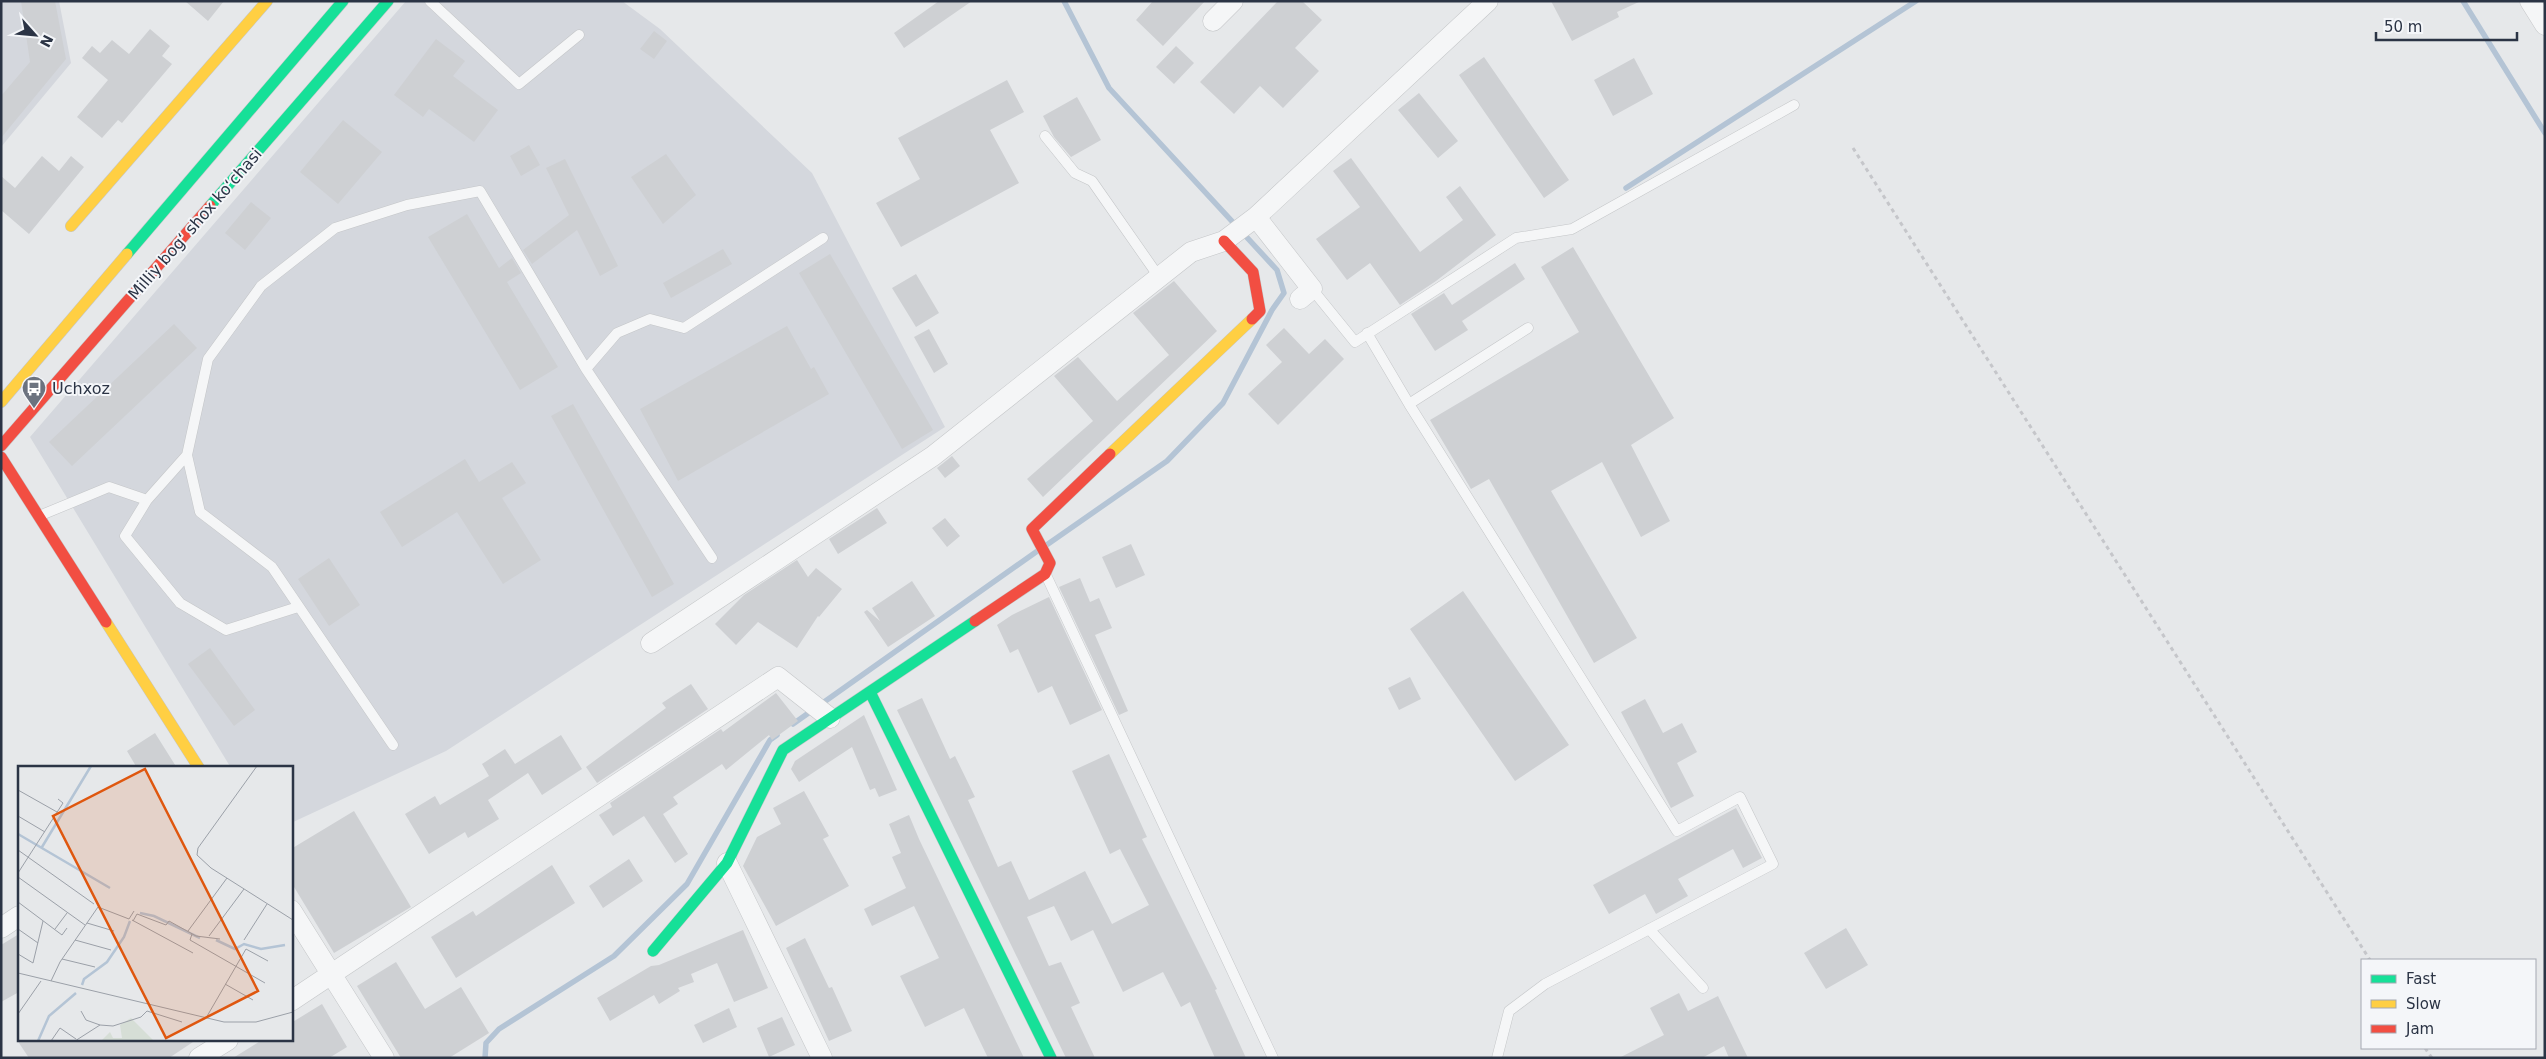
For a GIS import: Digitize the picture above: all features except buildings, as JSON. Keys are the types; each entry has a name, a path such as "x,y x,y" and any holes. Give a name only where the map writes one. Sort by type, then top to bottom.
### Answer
{"street":[{"path":"71,226 267,1"},
{"name":"Milliy bog‘ shox ko‘chasi","path":"1,402 176,210 344,1"},
{"name":"Milliy bog‘ shox ko‘chasi","path":"1,446 388,1"},
{"path":"1212,21 1232,1"},
{"path":"651,644 933,456 1191,252 1224,241 1256,217 1488,1"},
{"path":"2530,1 2545,25"},
{"path":"176,210 194,225"},
{"path":"1256,217 1306,294"},
{"path":"654,951 727,863 782,750 821,710 870,692 1045,574 1050,563 1032,529 1260,311 1253,272 1224,241"},
{"path":"1,456 198,766"},
{"path":"292,1000 333,975 778,678 821,710"},
{"path":"870,692 1051,1058"},
{"path":"727,863 822,1058"},
{"path":"292,912 384,1058"},
{"path":"1,928 18,917"},
{"path":"199,1058 225,1042"}],"lane":[{"path":"430,1 519,84 579,35"},
{"path":"1306,294 1355,342 1516,238 1572,228 1794,106"},
{"path":"1044,136 1075,173 1092,181 1159,277"},
{"path":"393,745 272,567 200,512 187,455 208,359 261,286 335,228 407,205 480,191 586,369 712,558"},
{"path":"586,369 617,333 650,319 684,328 823,238"},
{"path":"1409,404 1528,328"},
{"path":"1367,333 1409,404 1677,831 1740,797 1773,864 1545,984 1509,1011 1497,1058"},
{"path":"187,455 147,500 126,536 180,603 226,630 298,606"},
{"path":"39,516 108,486 147,500"},
{"path":"1045,574 1273,1058"},
{"path":"1649,929 1703,988"}],"path":[{"path":"1854,148 2369,959"}],"shaded area":[{"path":"1,1 59,1 71,63 1,147"},
{"path":"406,1 622,1 660,29 812,173 945,427 446,751 292,823 292,766 230,766 30,437"}],"waterway":[{"path":"1048,544 1167,461 1223,403 1272,310 1284,293 1277,270 1109,88 1064,1"},
{"path":"1626,188 1916,1"},
{"path":"2463,1 2545,133"},
{"path":"793,724 1036,552"},
{"path":"485,1058 486,1043 499,1029 614,956 687,884 770,740 777,735"}],"traffic: fast":[{"path":"127,254 343,1"},
{"path":"210,206 388,1"},
{"path":"653,951 727,863 783,750 975,621"},
{"path":"870,692 1051,1058"}],"traffic: slow":[{"path":"71,226 267,1"},
{"path":"1,402 127,254"},
{"path":"1110,454 1252,319"},
{"path":"106,622 198,766"}],"traffic: jam":[{"path":"1,446 210,206"},
{"path":"1224,241 1253,272 1260,311 1252,319"},
{"path":"975,621 1045,574 1050,563 1032,529 1110,454"},
{"path":"1,457 106,622"}],"place":[{"name":"Uchxoz","path":"34,409"}]}
